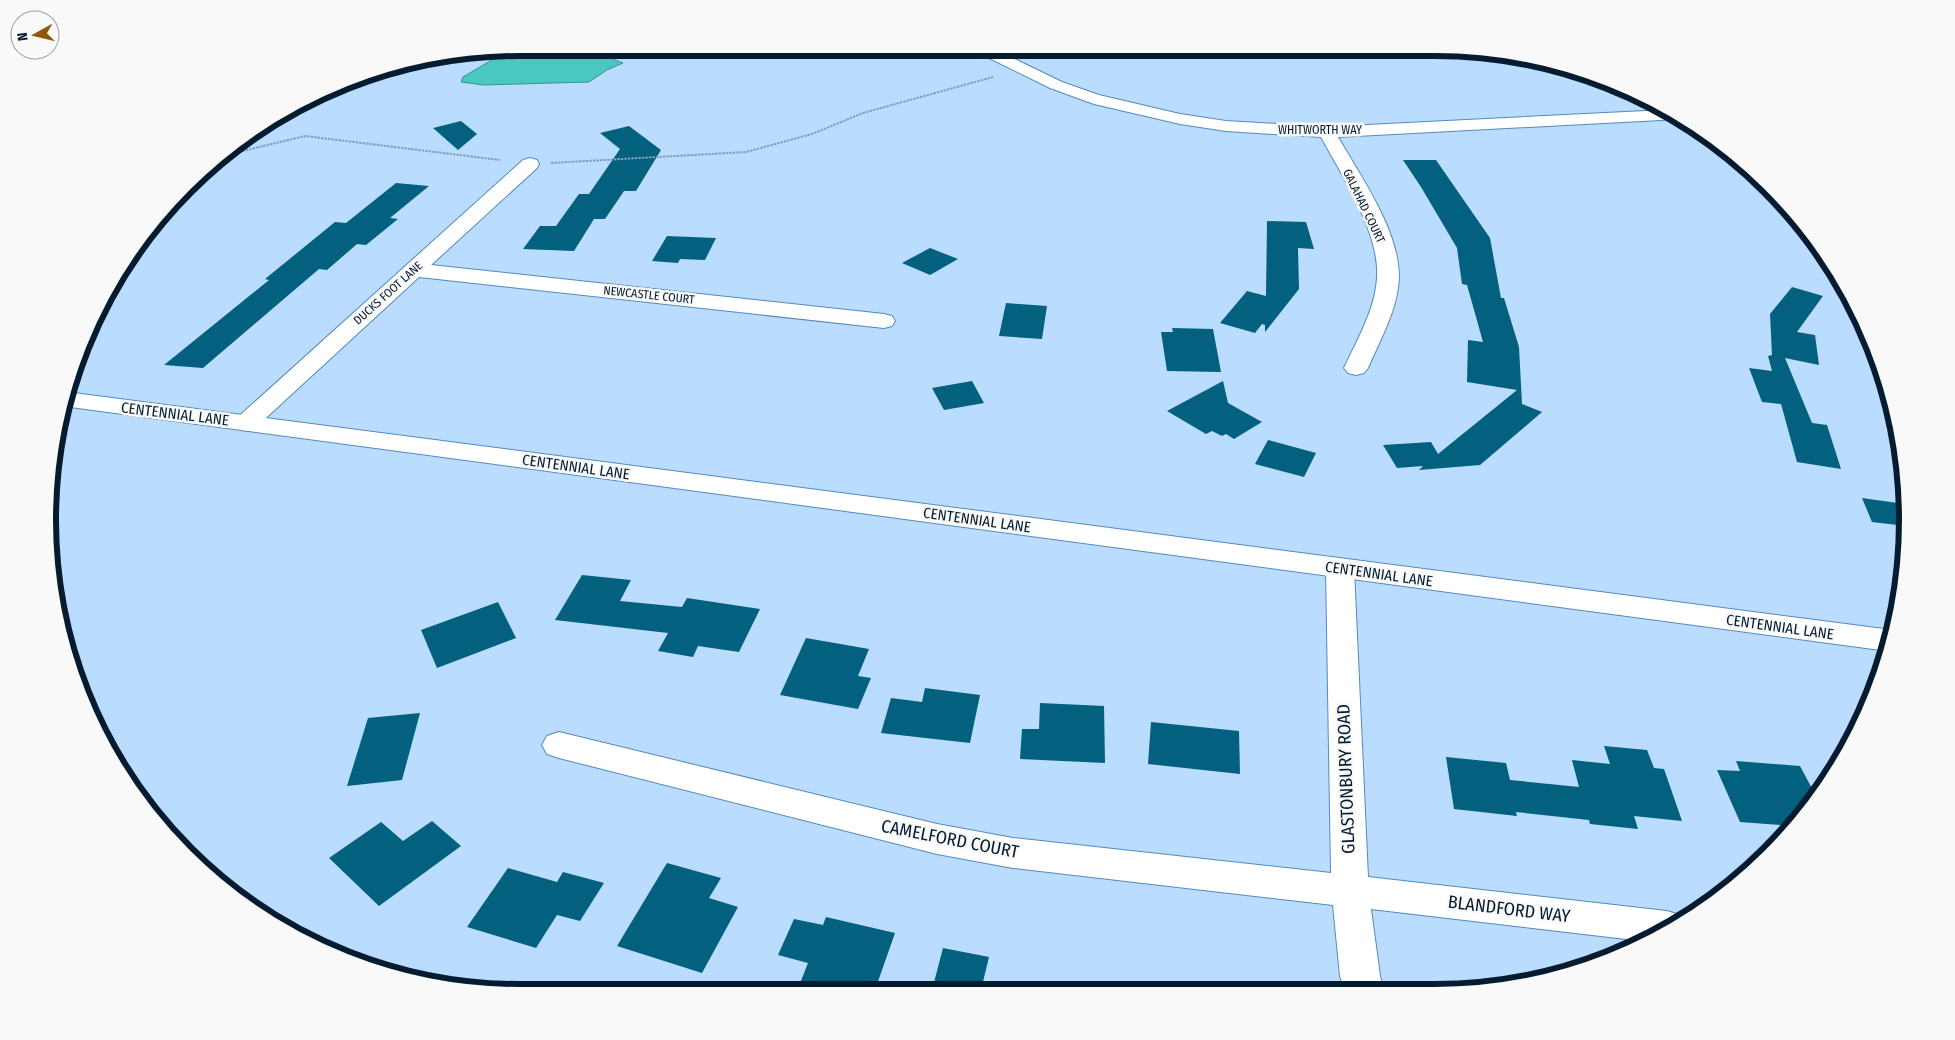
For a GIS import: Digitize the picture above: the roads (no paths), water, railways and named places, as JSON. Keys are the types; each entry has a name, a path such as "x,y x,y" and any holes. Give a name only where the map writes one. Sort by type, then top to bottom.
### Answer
{"street":[{"name":"WHITWORTH WAY","path":"996,56 1056,85 1094,99 1135,110 1226,126 1327,132 1662,116"},
{"name":"GALAHAD COURT","path":"1327,132 1376,225 1386,252 1388,278 1381,312 1356,368"},
{"name":"DUCKS FOOT LANE","path":"246,423 530,164"},
{"name":"NEWCASTLE COURT","path":"414,270 884,321"},
{"name":"CENTENNIAL LANE","path":"72,400 1883,641"},
{"name":"GLASTONBURY ROAD","path":"1340,569 1350,890 1362,984"},
{"name":"CAMELFORD COURT","path":"559,745 937,839 994,850 1350,890"},
{"name":"BLANDFORD WAY","path":"1350,890 1659,926"}]}
